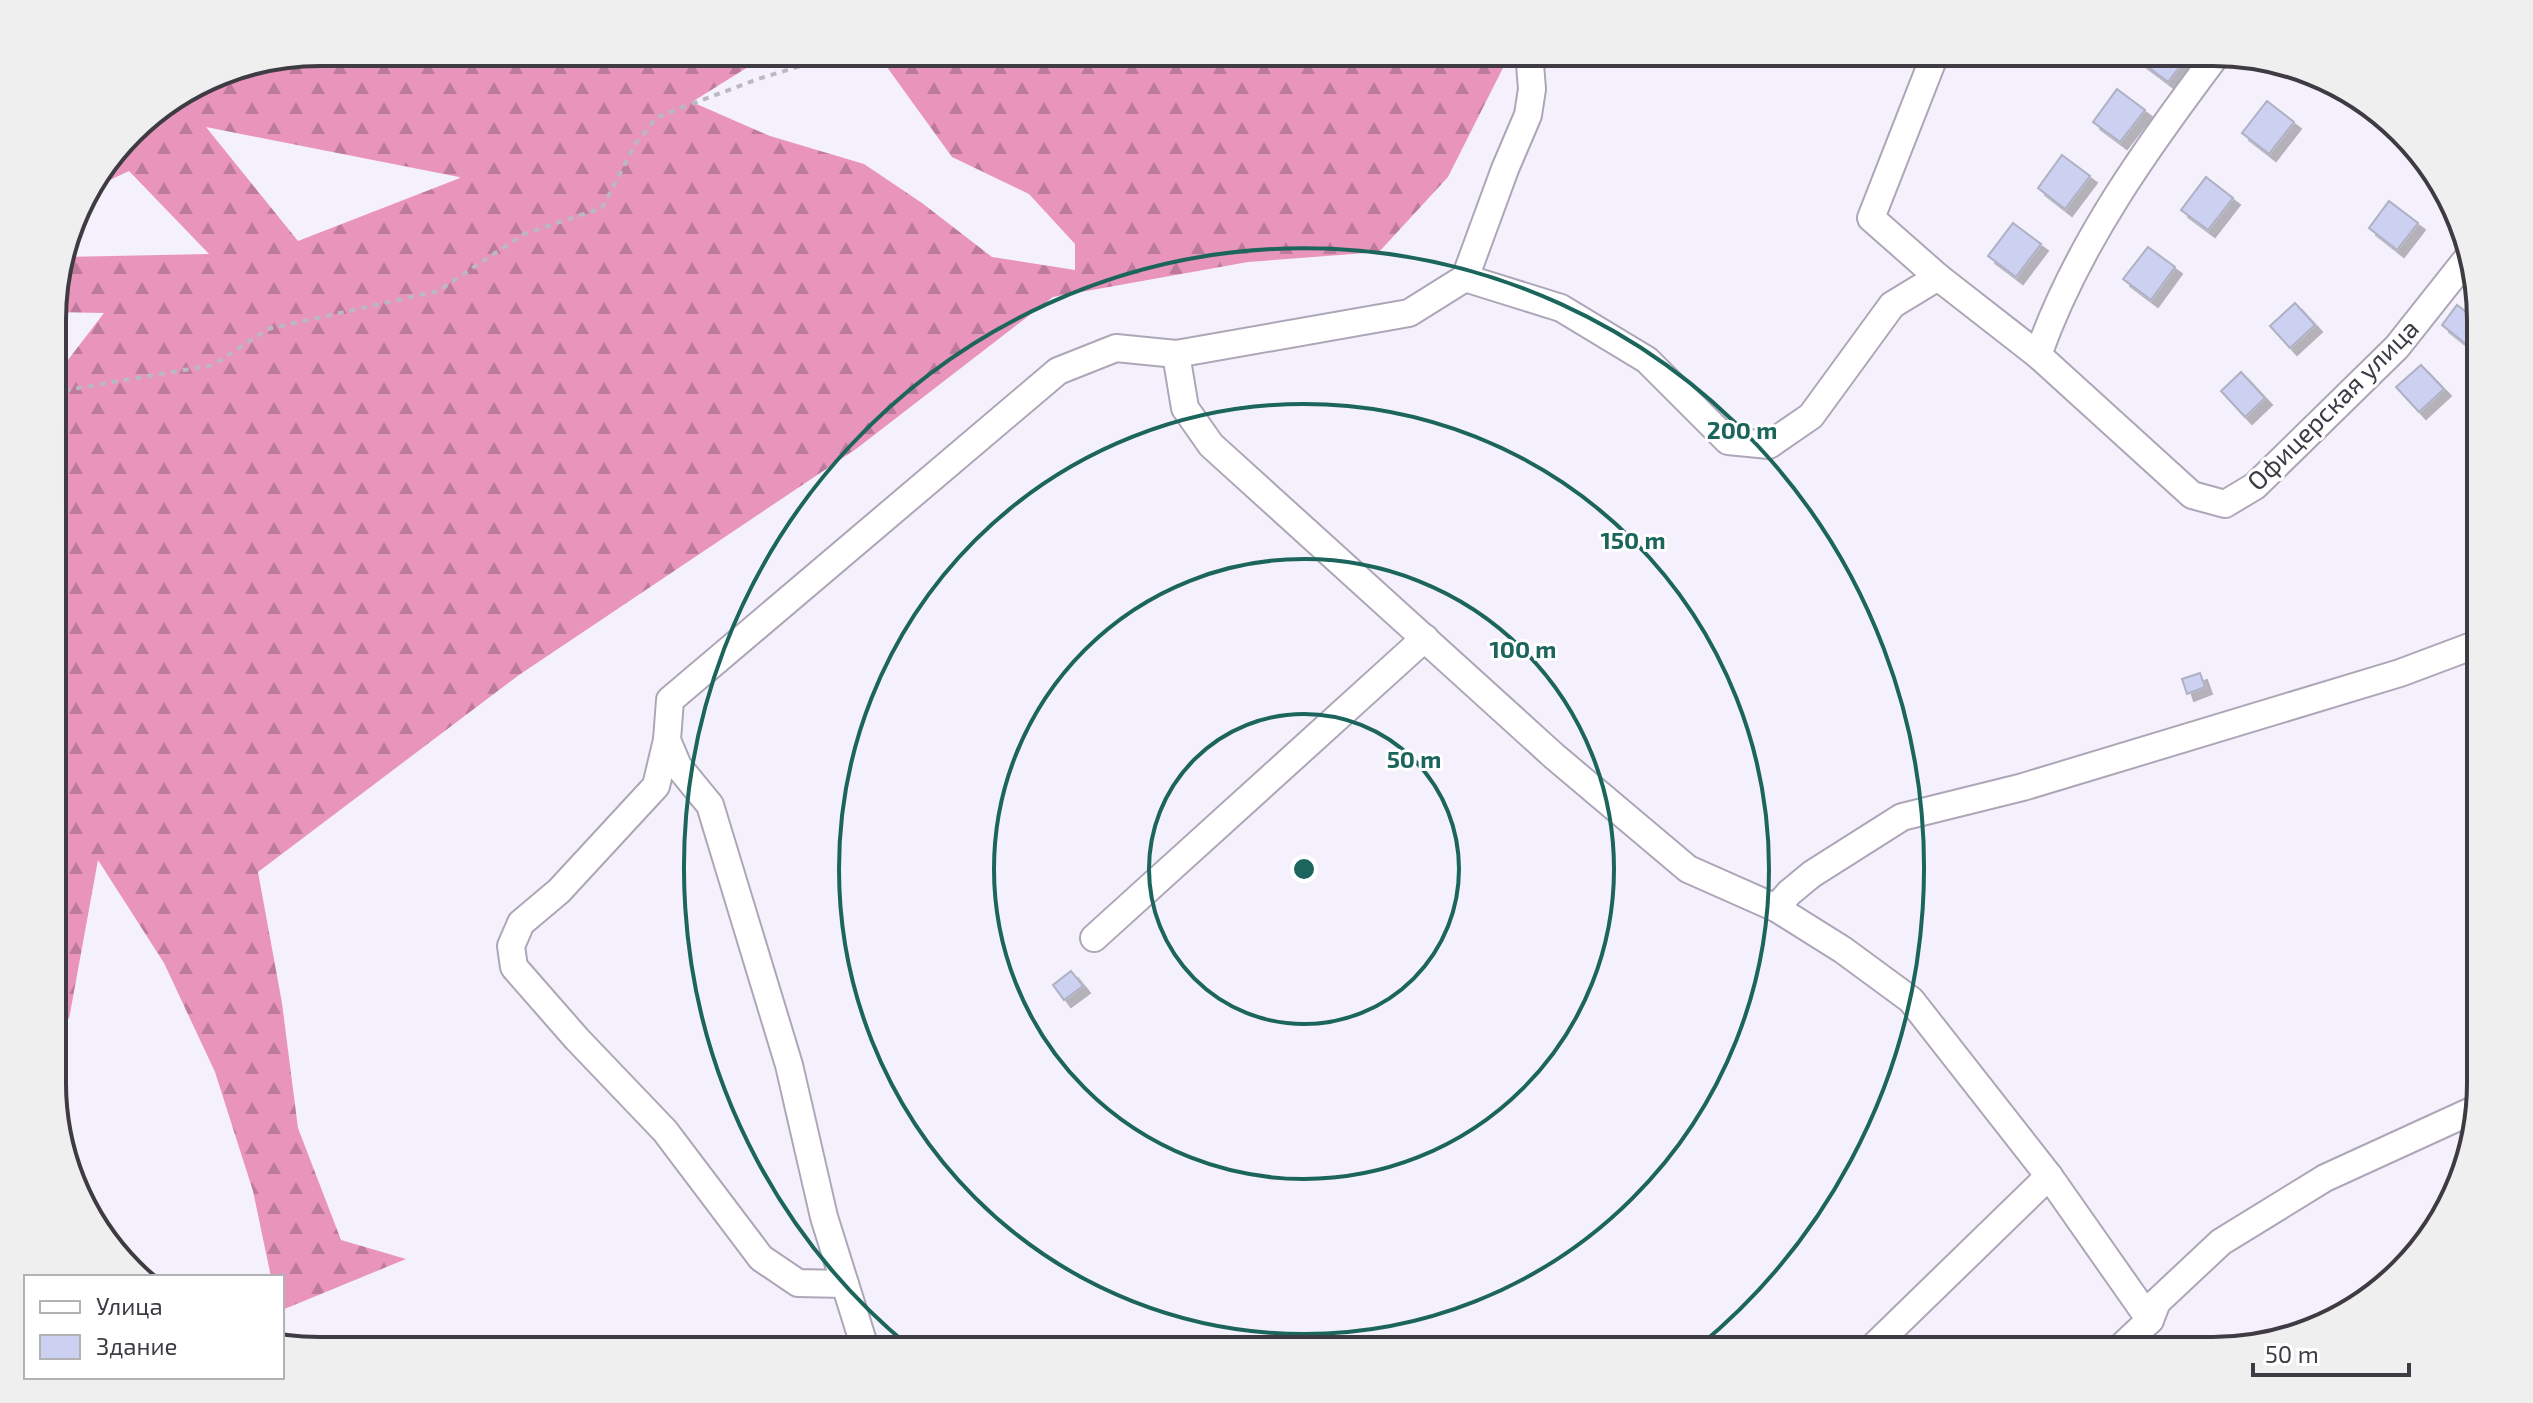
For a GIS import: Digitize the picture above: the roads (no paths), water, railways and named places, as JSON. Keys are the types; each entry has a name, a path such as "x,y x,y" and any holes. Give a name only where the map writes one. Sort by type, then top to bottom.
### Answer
{"street":[{"path":"845,1284 798,1283 761,1258 665,1131 577,1039 514,967 511,946 521,923 559,891 656,786 667,740 670,700 1058,371 1116,348 1176,354 1409,313 1465,278 1528,115 1532,89 1530,66"},
{"name":"Офицерская улица","path":"1931,66 1871,218 1938,277 2038,355 2192,495 2225,504 2255,486 2397,347 2461,266"},
{"path":"2038,355 2050,320 2098,225 2208,66"},
{"path":"1465,278 1561,308 1647,360 1728,441 1769,445 1811,416 1892,305 1938,277"},
{"path":"1176,354 1185,408 1211,445 1554,756 1688,869 1776,908 1843,950 1911,1000 2049,1176 2150,1320"},
{"path":"1094,938 1425,638"},
{"path":"1776,908 1812,874 1902,817 2023,787 2400,673 2466,648"},
{"path":"667,740 678,766 710,805 789,1065 824,1217 862,1337"},
{"path":"2133,1336 2150,1320 2157,1302 2221,1242 2325,1178 2464,1114"},
{"path":"1884,1336 2049,1176"}]}
